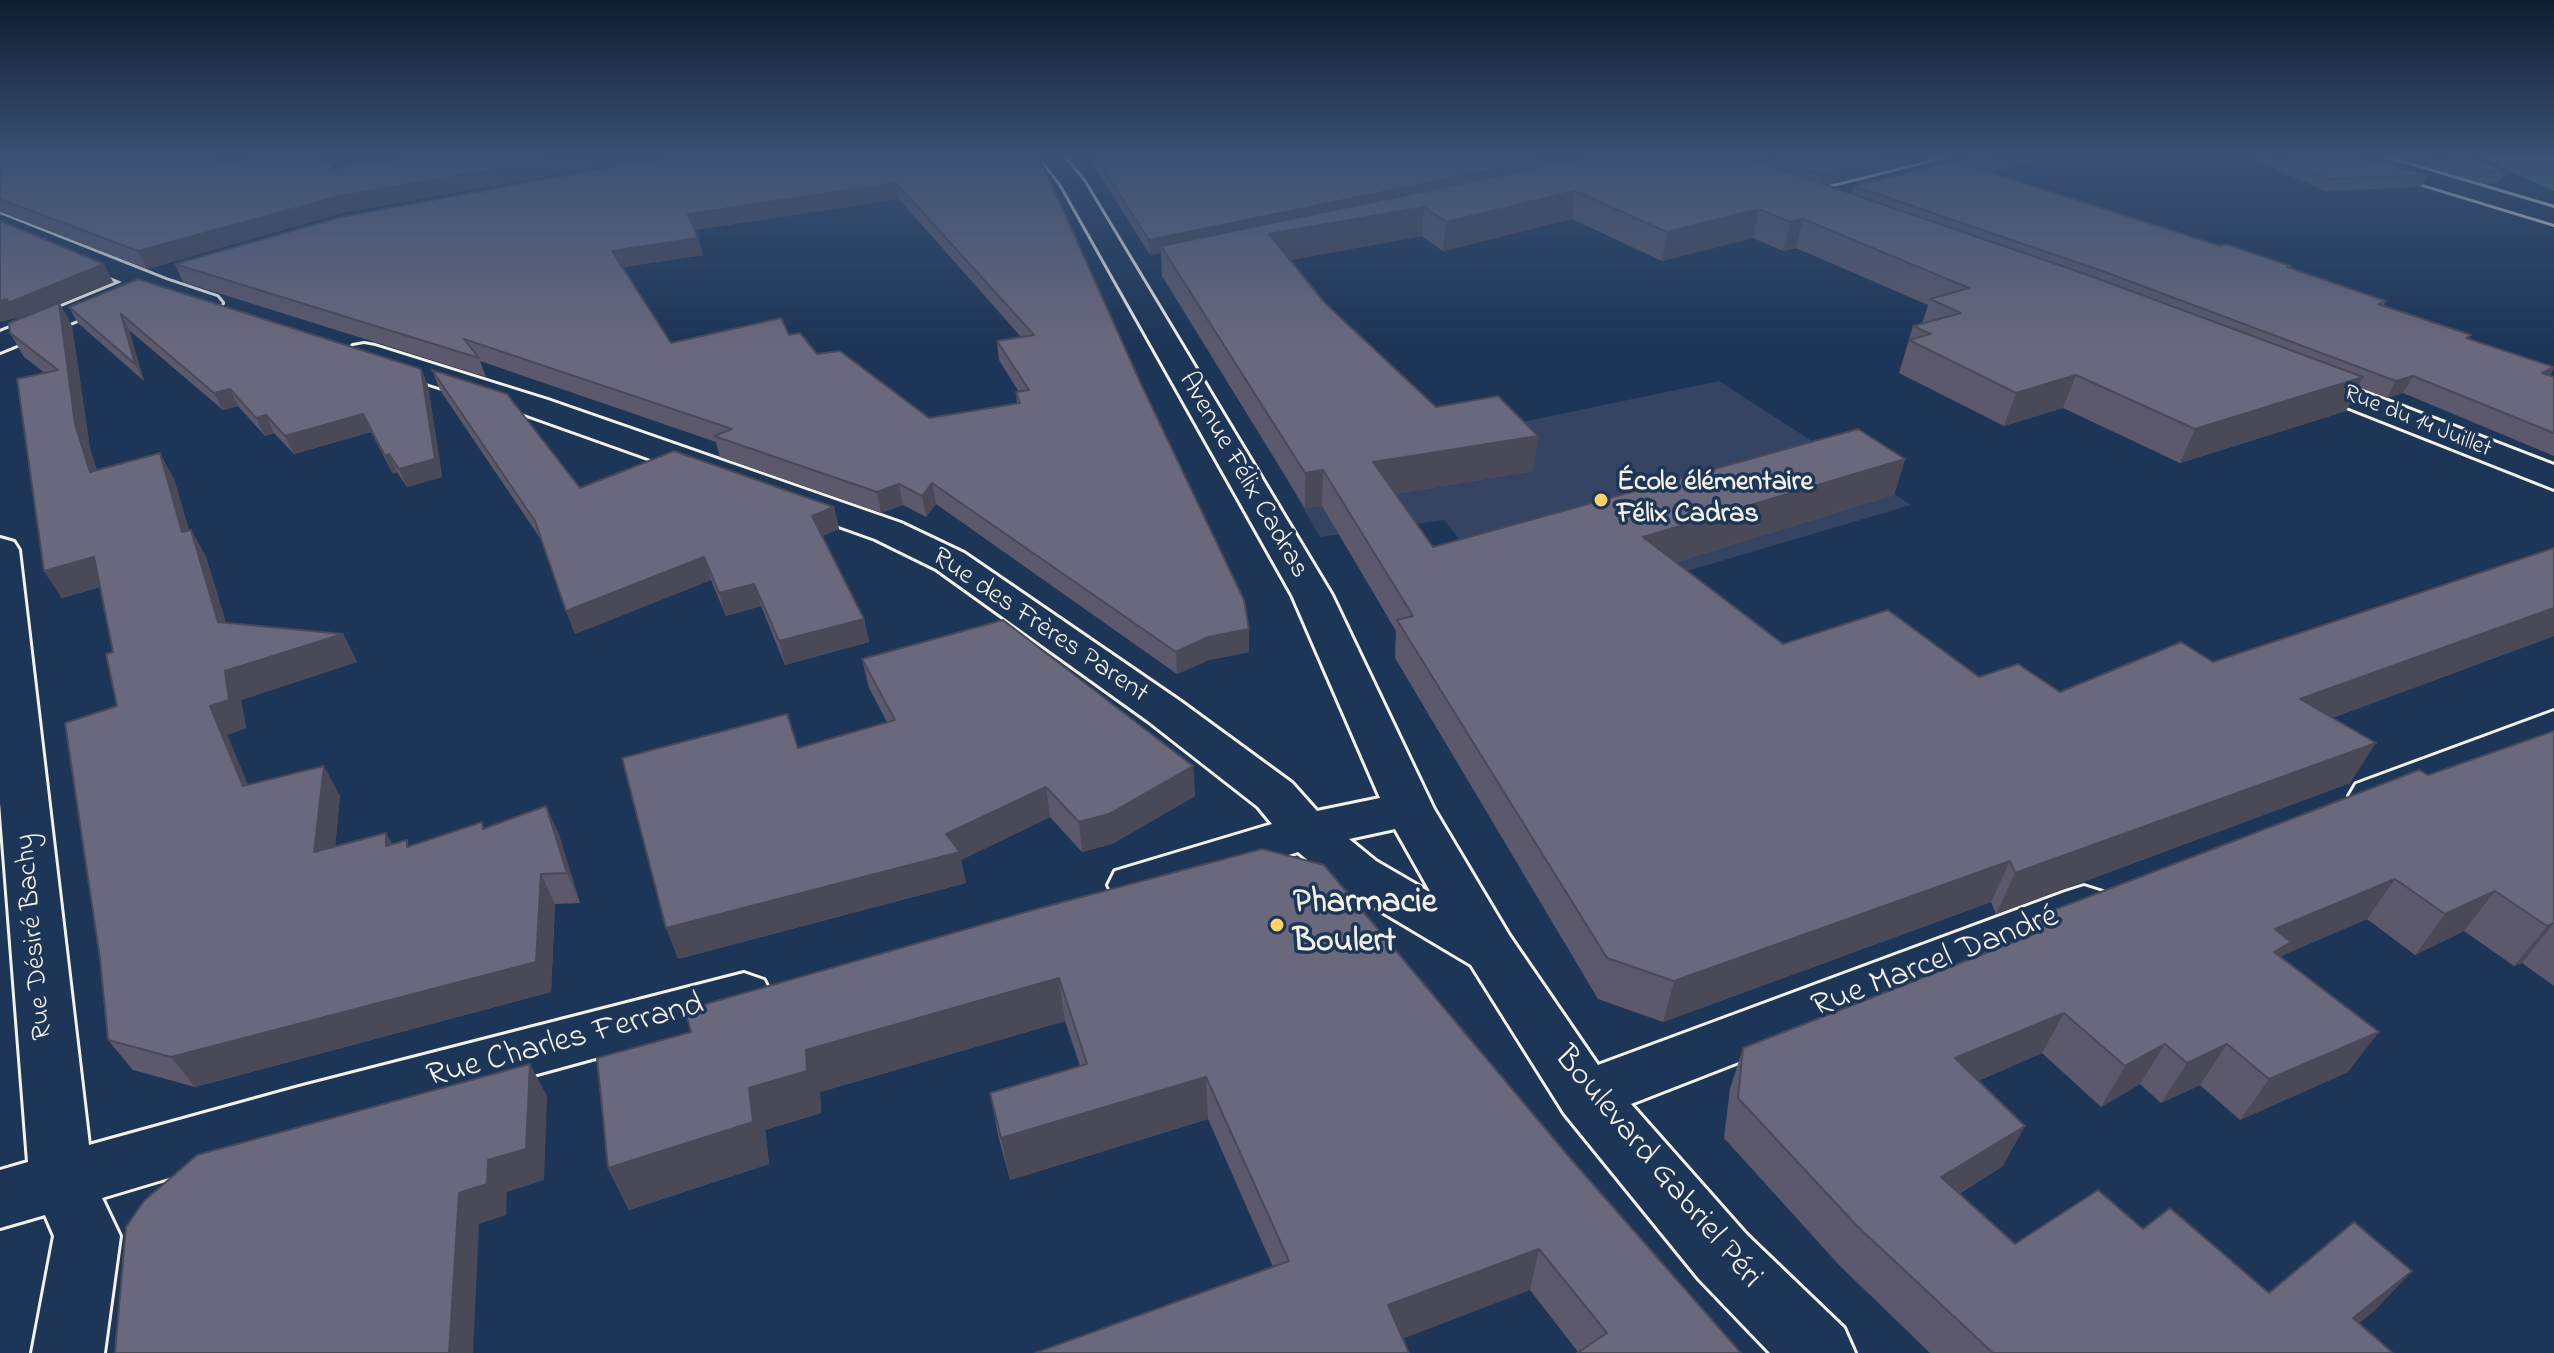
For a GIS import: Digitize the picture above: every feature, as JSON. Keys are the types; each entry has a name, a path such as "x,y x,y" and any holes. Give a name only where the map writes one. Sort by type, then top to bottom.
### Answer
{"street":[{"name":"Avenue Félix Cadras","path":"1101,219 1139,269 1312,595 1409,809"},
{"path":"0,222 147,281 233,311"},
{"path":"0,343 147,281 184,269"},
{"name":"Rue des Frères Parent","path":"339,345 536,407 888,531 950,561 1164,711 1275,795 1306,831 1358,874 1490,950"},
{"name":"Rue du 14 Juillet","path":"2269,365 2554,478"},
{"name":"Rue Désiré Bachy","path":"0,550 30,1189 87,1236 68,1353"},
{"path":"2326,813 2554,726"},
{"path":"1092,897 1306,831 1409,809"},
{"name":"Boulevard Gabriel Péri","path":"1409,809 1490,950 1585,1095 1723,1257 1819,1353"},
{"name":"Rue Marcel Dandré","path":"1585,1095 1688,1059 2133,888"},
{"name":"Rue Charles Ferrand","path":"30,1189 314,1109 793,983"}],"shaded area":[{"name":"École élémentaire Félix Cadras","path":"1719,381 1911,505 1524,619 1444,520 1320,537 1283,472"}],"building":[{"path":"53,219 255,219 138,251"},
{"path":"333,219 690,219 698,238 612,251 671,343 781,318 789,335 800,333 817,354 840,351 929,418 1020,403 1016,392 1029,390 997,341 1034,335 929,219 1067,219 1141,384 1244,600 1249,629 1208,637 1176,652 932,483 922,496 899,484 877,492 714,436 732,429 464,339 479,358 175,264"},
{"path":"1136,219 1251,219 1149,240"},
{"path":"1290,219 1354,219 1269,234 1325,303 1436,407 1498,396 1538,436 1373,462 1433,547 1858,429 1905,459 1643,537 1783,644 1888,610 1979,677 2018,664 2060,692 2181,642 2213,662 2554,548 2554,608 2300,699 2376,743 2015,873 2010,861 1674,981 1607,958 1397,620 1413,616 1323,470 1305,473 1161,246"},
{"path":"1638,219 1718,219 1667,232"},
{"path":"1803,219 1926,219 2088,275 2363,377 2195,429 2076,375 2016,393 1909,340 1931,334 1913,326 1961,313 1930,299 1969,288"},
{"path":"1951,219 2136,219 2291,266 2287,267 2386,301 2378,304 2471,335 2466,338 2554,367 2542,373 2554,377 2554,433 2413,376 2396,381 2105,272"},
{"path":"0,221 104,264 8,303 7,299 0,301"},
{"path":"138,279 421,369 435,459 399,469 389,454 385,456 363,414 285,436 266,415 256,418 230,389 214,393 121,314 135,364 69,307"},
{"path":"59,303 75,424 90,472 160,453 182,532 191,530 218,622 343,634 225,671 229,700 210,706 243,786 324,766 314,852 386,833 386,846 407,840 407,847 482,822 483,829 546,806 567,873 541,874 536,962 171,1057 108,1040 100,959 65,723 117,706 106,654 113,652 94,557 44,571 17,379 58,370 10,333 9,323"},
{"path":"432,370 507,394 580,488 674,451 834,507 812,516 864,619 779,641 754,584 719,593 704,557 566,611 535,521"},
{"path":"1003,620 1193,766 1109,814 1079,822 1046,787 946,834 960,852 666,928 622,758 787,714 798,748 895,720 862,659"},
{"path":"2554,731 2554,923 2547,926 2495,891 2445,914 2395,879 2275,929 2291,942 2274,952 2379,1032 2269,1079 2227,1044 2187,1063 2165,1044 2125,1066 2064,1013 1955,1058 2025,1126 1941,1177 2015,1244 2098,1190 2143,1229 2170,1208 2269,1293 2354,1222 2412,1271 2353,1318 2393,1353 1993,1353 1857,1226 1738,1098 1743,1048 2039,932 2033,918 2419,770 2428,775"},
{"path":"1262,849 1324,865 1570,1158 1741,1353 1577,1353 1607,1333 1539,1249 1388,1305 1409,1353 1035,1353 1289,1261 1206,1077 1001,1138 990,1093 1087,1064 1059,978 806,1050 807,1071 749,1088 753,1122 608,1168 597,1058 691,1032 685,1010 1033,910"},
{"path":"530,1064 526,1149 488,1160 487,1184 459,1193 449,1353 115,1353 126,1227 144,1201 197,1155"}],"place":[{"name":"École élémentaire Félix Cadras","path":"1601,500"},
{"name":"Pharmacie Boulert","path":"1277,925"}]}
